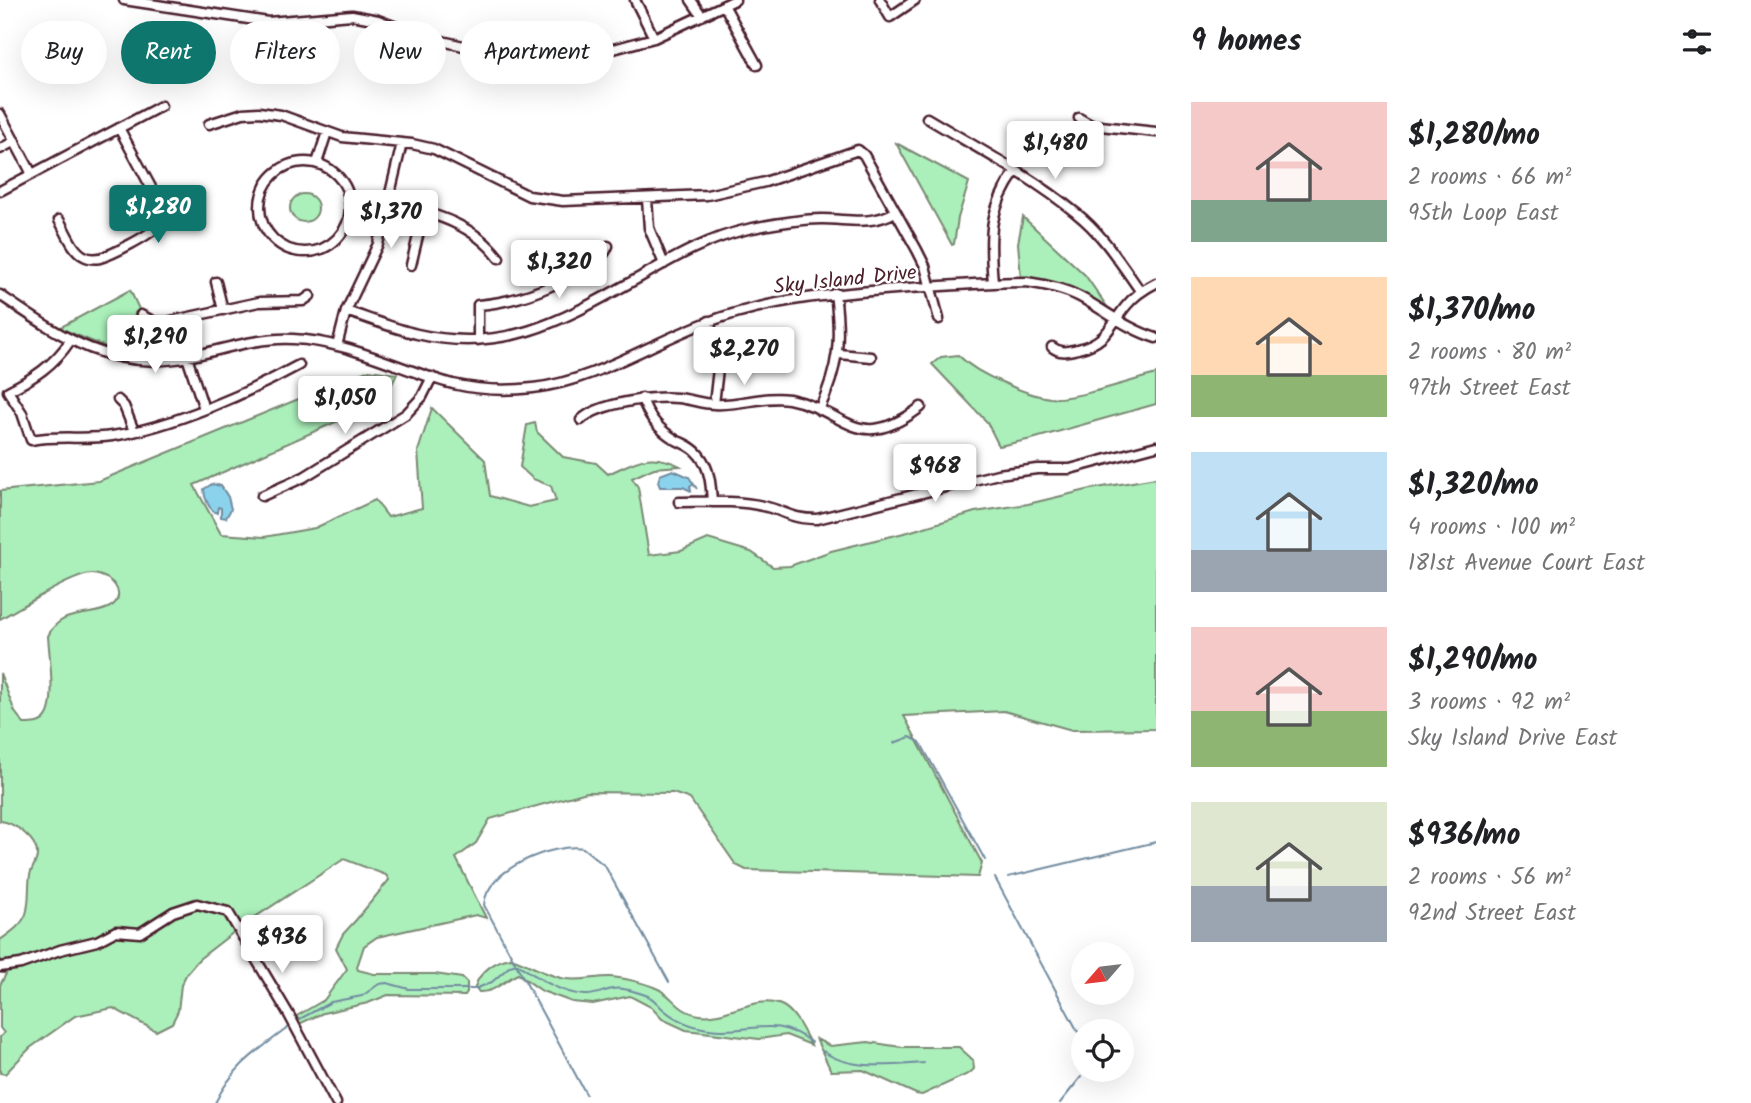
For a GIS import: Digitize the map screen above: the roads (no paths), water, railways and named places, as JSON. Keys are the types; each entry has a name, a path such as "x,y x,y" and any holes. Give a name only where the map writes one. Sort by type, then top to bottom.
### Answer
{"street":[{"path":"124,0 268,22 352,15 378,20 421,36 506,58 610,50 654,38 735,0"},
{"path":"635,0 654,38"},
{"path":"691,0 702,16"},
{"path":"880,0 890,18 915,0"},
{"path":"724,5 757,65"},
{"path":"0,191 161,106"},
{"path":"209,124 235,114 259,112 281,115 327,132 422,146 447,153 520,191 541,199 563,201 696,197 765,182 858,150 864,155 917,250 939,319"},
{"path":"0,114 32,174"},
{"path":"927,118 1016,172 1076,213 1107,244 1141,292"},
{"path":"1079,118 1091,125 1156,132"},
{"path":"60,220 75,249 82,256 92,258 105,256 151,232 158,225 160,204 119,128"},
{"path":"317,163 327,132"},
{"path":"0,149 15,141"},
{"path":"337,346 346,311 378,244 402,143"},
{"path":"303,161 317,163 330,169 344,185 350,204 348,222 327,247 309,252 293,251 281,246 268,234 260,214 260,198 268,179 283,167 303,161"},
{"path":"993,282 990,236 992,221 998,201 1016,172"},
{"path":"647,199 652,239 664,264"},
{"path":"389,202 444,217 489,244 499,258"},
{"path":"411,265 424,211"},
{"path":"346,311 416,334 450,339 478,340 517,335 555,323 700,244 749,229 809,220 867,221 895,212"},
{"path":"478,340 478,305 508,302 551,287 601,258 608,246"},
{"path":"216,282 223,310"},
{"name":"Sky Island Drive","path":"0,295 70,341 122,358 153,361 187,357 270,339 309,340 337,346 432,377 476,388 503,390 552,386 582,377 709,321 777,303 835,293 1027,282 1065,290 1079,296 1117,321 1156,338"},
{"path":"1052,348 1065,352 1100,341 1125,307 1156,283"},
{"path":"819,410 831,384 839,354 840,334 835,293"},
{"path":"141,315 155,322 180,320 271,301 303,301 310,296"},
{"path":"180,320 187,357 204,409"},
{"path":"709,321 719,360 714,404"},
{"path":"70,341 44,370 8,391 22,413 31,440 59,436 108,437 134,431 204,409 299,365"},
{"path":"719,360 767,354"},
{"path":"839,354 871,357"},
{"path":"262,496 304,477 406,414 422,397 432,377"},
{"path":"581,420 592,412 642,398 680,398 714,404 776,398 802,402 845,424 870,429 895,424 921,407"},
{"path":"642,398 650,417 664,432 698,454 708,472 712,502"},
{"path":"118,400 124,406 134,431"},
{"path":"680,502 763,506 795,518 817,519 998,474 1070,468 1156,446"},
{"path":"0,967 21,964 60,950 97,941 116,931 141,933 173,912 193,905 201,904 230,914 288,1013 336,1103"}],"water":[{"path":"673,470 689,477 697,489 693,484 690,486 691,491 683,487 660,487 660,475"},
{"path":"212,484 221,486 228,497 231,509 226,518 221,517 221,508 218,507 217,513 206,500 204,489"}],"waterway":[{"path":"894,743 910,737 920,742 985,860"},
{"path":"1008,877 1156,842"},
{"path":"586,1094 484,905 496,880 508,870 539,854 583,848 605,866 669,982"},
{"path":"995,878 1071,1019"},
{"path":"298,1020 331,1002 362,996 379,984 387,983 409,989 475,989 492,982 510,966 517,964 567,992 592,995 616,989 644,994 674,1017 697,1027 724,1030 773,1027 798,1034 812,1043"},
{"path":"215,1103 238,1069 289,1027"},
{"path":"823,1051 845,1062 858,1064 924,1063"},
{"path":"1060,1103 1077,1082"}]}
